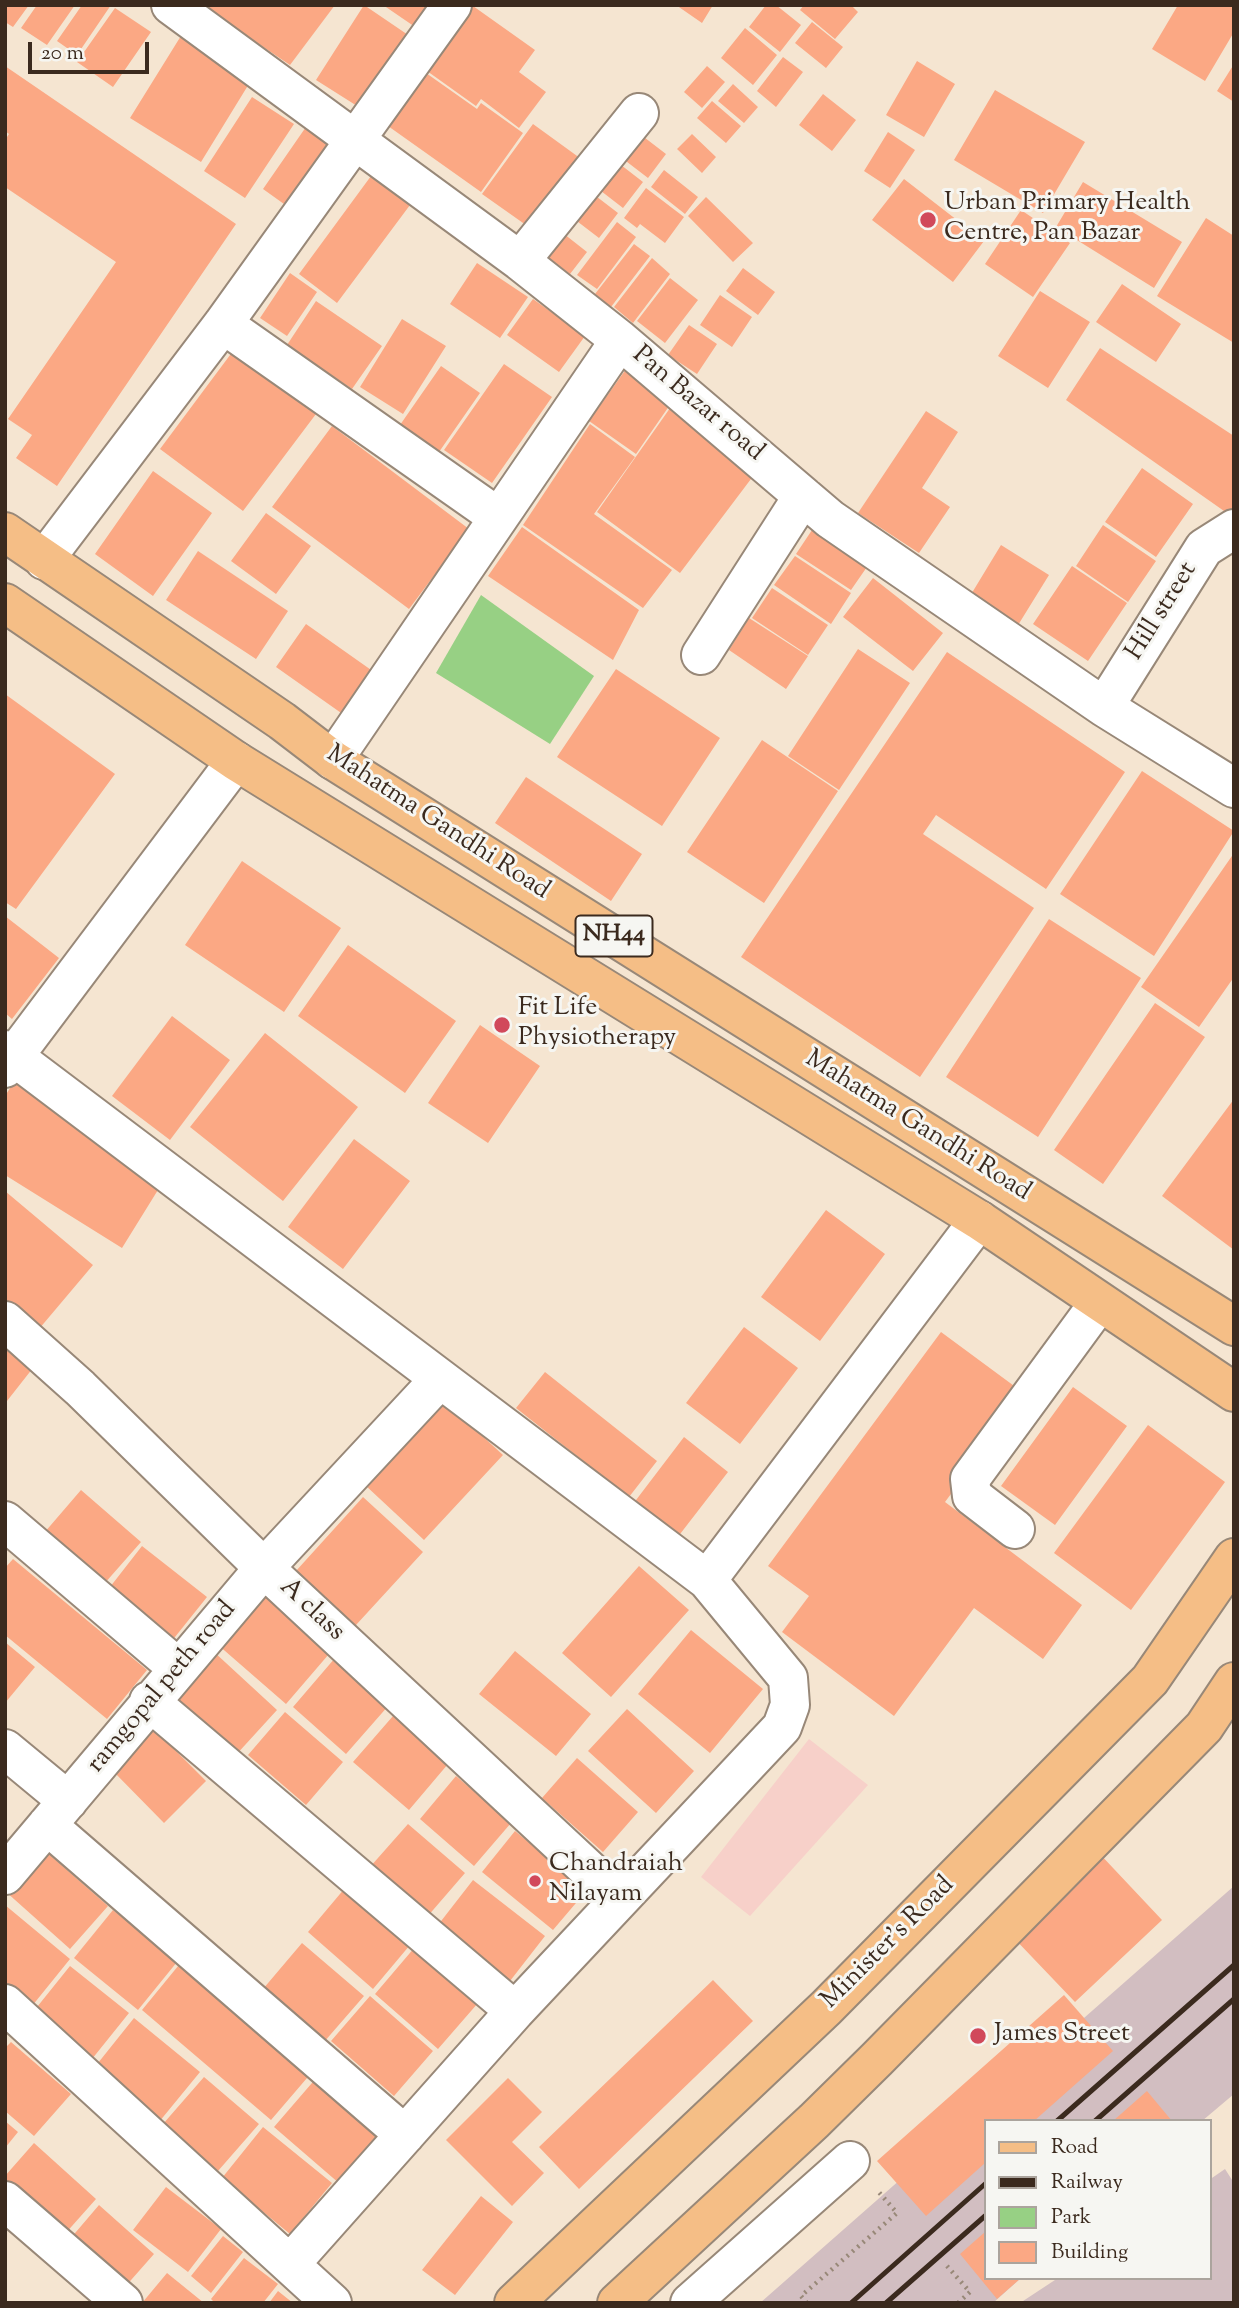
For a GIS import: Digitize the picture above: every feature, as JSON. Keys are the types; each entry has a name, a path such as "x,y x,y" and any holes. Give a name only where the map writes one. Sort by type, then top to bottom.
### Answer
{"main road":[{"name":"Mahatma Gandhi Road","path":"5,532 282,721 333,760 1234,1326"},
{"name":"Mahatma Gandhi Road","path":"5,603 236,761 979,1220 1234,1392"},
{"name":"Minister's Road","path":"514,2303 826,2008 1150,1680 1234,1558"},
{"path":"617,2303 877,2059 1204,1727 1234,1682"}],"street":[{"name":"Pan Bazar road","path":"171,5 520,261 620,340 830,519 1104,707 1234,788"},
{"path":"44,560 223,324 357,141 452,5"},
{"path":"520,261 639,113"},
{"path":"223,324 498,517"},
{"path":"333,760 620,340"},
{"path":"701,655 803,496"},
{"name":"Hill street","path":"1104,707 1204,548 1234,529"},
{"path":"236,761 8,1058 707,1580 788,1678 790,1705 782,1727 515,2011 290,2264"},
{"path":"707,1580 979,1220"},
{"path":"1016,1529 972,1496 970,1479 1099,1303"},
{"name":"A class","path":"5,1321 80,1388 264,1568 619,1898"},
{"name":"ramgopal peth road","path":"5,1875 149,1701 264,1568 439,1380"},
{"path":"5,1521 178,1668"},
{"path":"149,1701 515,2011"},
{"path":"5,1748 57,1813 405,2135"},
{"path":"5,2004 332,2303"},
{"path":"690,2303 850,2161"},
{"path":"5,2201 123,2303"}],"path":[{"path":"807,2303 801,2296 886,2223"},
{"path":"947,2266 970,2292 959,2302"}],"shaded area":[{"path":"809,1739 868,1785 750,1916 701,1877"},
{"path":"1234,1886 1234,2094 1204,2119 984,2119 984,2280 1019,2280 993,2303 760,2303"},
{"path":"1225,2169 1234,2183 1234,2303 1020,2303 1055,2280 1211,2280 1211,2179"}],"green space":[{"path":"481,595 594,676 550,744 436,673"}],"building":[{"path":"5,5 29,5 13,27 5,22"},
{"path":"37,5 75,5 47,45 21,28"},
{"path":"82,5 111,5 77,55 57,41"},
{"path":"201,5 335,5 290,65"},
{"path":"364,5 417,41 365,111 316,80"},
{"path":"383,5 439,5 421,31"},
{"path":"676,5 713,5 702,23"},
{"path":"766,5 776,5 801,25 780,52 749,27"},
{"path":"804,5 851,5 858,12 835,39 800,10"},
{"path":"1178,5 1234,5 1234,32 1205,81 1152,49"},
{"path":"473,6 535,50 519,72 546,92 519,128 481,99 476,106 427,71"},
{"path":"115,8 151,32 113,87 77,62"},
{"path":"812,22 843,47 826,68 795,43"},
{"path":"745,28 777,55 753,85 721,58"},
{"path":"184,31 255,74 201,162 130,118"},
{"path":"783,57 803,72 776,107 757,91"},
{"path":"917,61 955,84 924,137 886,115"},
{"path":"1234,64 1234,102 1217,91"},
{"path":"5,66 236,224 57,486 16,458 32,435 8,419 116,262 5,187 5,140 9,134 5,131"},
{"path":"707,66 725,82 702,108 684,92"},
{"path":"426,73 477,109 481,103 523,133 481,192 388,126"},
{"path":"733,84 758,107 744,123 718,101"},
{"path":"995,90 1085,142 1043,213 954,160"},
{"path":"823,94 856,120 832,151 799,125"},
{"path":"252,97 294,124 245,198 204,171"},
{"path":"712,101 741,126 726,143 697,118"},
{"path":"308,124 330,140 284,204 263,189"},
{"path":"533,124 584,161 533,230 482,194"},
{"path":"636,131 666,154 648,178 618,155"},
{"path":"888,132 915,150 890,188 864,171"},
{"path":"692,134 716,157 702,173 677,149"},
{"path":"612,158 643,182 623,208 592,184"},
{"path":"664,170 698,197 685,214 651,187"},
{"path":"371,176 410,205 337,303 299,274"},
{"path":"904,179 984,241 953,282 872,220"},
{"path":"1083,182 1182,242 1154,288 1056,227"},
{"path":"646,188 684,217 665,243 640,224 637,228 624,218"},
{"path":"588,190 618,213 599,238 569,215"},
{"path":"706,197 753,243 733,262 688,216"},
{"path":"1021,210 1070,243 1033,297 985,264"},
{"path":"1206,218 1234,236 1234,343 1157,296"},
{"path":"617,222 636,237 597,289 577,275"},
{"path":"559,230 587,252 570,274 541,252"},
{"path":"634,244 650,256 611,307 595,294"},
{"path":"652,258 670,274 633,323 614,307"},
{"path":"477,263 528,297 500,338 450,304"},
{"path":"743,268 775,292 758,315 726,291"},
{"path":"290,273 317,292 287,336 260,318"},
{"path":"670,278 698,300 665,343 637,321"},
{"path":"1122,284 1181,324 1156,362 1096,322"},
{"path":"1040,291 1090,322 1048,388 998,356"},
{"path":"720,295 752,317 732,347 700,325"},
{"path":"533,299 585,336 559,372 507,335"},
{"path":"316,301 382,346 352,389 287,345"},
{"path":"402,319 446,346 403,414 360,387"},
{"path":"689,325 717,344 697,374 668,355"},
{"path":"236,347 319,410 243,511 160,449"},
{"path":"1100,348 1234,436 1234,518 1066,400"},
{"path":"504,364 552,397 492,483 444,450"},
{"path":"629,365 674,399 636,454 589,421"},
{"path":"441,366 480,393 439,452 400,425"},
{"path":"675,401 757,471 680,573 597,512"},
{"path":"926,411 958,432 922,488 950,507 919,553 858,513"},
{"path":"590,424 635,457 594,514 672,570 643,608 523,525"},
{"path":"332,426 469,529 409,609 272,507"},
{"path":"1142,468 1193,504 1156,557 1105,522"},
{"path":"153,471 212,513 153,596 95,554"},
{"path":"266,513 311,546 276,594 231,561"},
{"path":"1103,525 1156,561 1128,602 1076,566"},
{"path":"522,527 639,610 613,660 488,576"},
{"path":"814,527 869,564 851,590 796,554"},
{"path":"1001,545 1049,575 1015,630 967,601"},
{"path":"198,551 288,611 256,659 166,600"},
{"path":"795,556 851,593 831,624 774,585"},
{"path":"1072,566 1127,603 1088,661 1033,624"},
{"path":"873,578 943,633 913,671 843,617"},
{"path":"772,588 828,625 808,655 752,618"},
{"path":"749,618 808,656 786,689 729,650"},
{"path":"306,624 374,672 344,715 276,667"},
{"path":"858,649 910,683 839,790 788,756"},
{"path":"947,652 1125,772 1046,889 936,815 923,834 1034,908 920,1077 741,957"},
{"path":"616,669 720,738 662,826 557,757"},
{"path":"5,694 115,774 16,909 5,902"},
{"path":"762,740 838,791 764,903 687,852"},
{"path":"1142,771 1234,831 1154,956 1060,894"},
{"path":"526,777 642,854 611,901 495,823"},
{"path":"1234,853 1234,977 1199,1027 1141,987"},
{"path":"242,861 341,928 284,1012 185,945"},
{"path":"5,916 59,958 12,1019 5,1013"},
{"path":"1049,919 1141,978 1038,1137 946,1077"},
{"path":"348,945 456,1021 405,1093 298,1016"},
{"path":"1155,1003 1205,1037 1103,1184 1054,1150"},
{"path":"172,1016 230,1060 170,1140 112,1096"},
{"path":"480,1025 540,1066 488,1143 428,1103"},
{"path":"265,1033 358,1107 283,1201 190,1127"},
{"path":"14,1082 166,1177 122,1248 5,1175 5,1096"},
{"path":"1234,1099 1234,1250 1162,1196"},
{"path":"354,1139 410,1181 343,1269 288,1227"},
{"path":"5,1191 93,1265 39,1329 5,1300"},
{"path":"826,1210 885,1254 820,1341 761,1297"},
{"path":"744,1327 798,1368 740,1444 686,1403"},
{"path":"5,1332 40,1359 7,1401 5,1399"},
{"path":"941,1332 1025,1394 945,1502 1082,1605 1043,1659 974,1608 894,1716 782,1632 809,1596 768,1566"},
{"path":"545,1372 657,1461 629,1497 516,1408"},
{"path":"1073,1387 1127,1426 1055,1525 1001,1486"},
{"path":"443,1400 503,1455 424,1540 365,1485"},
{"path":"1148,1425 1225,1482 1131,1610 1054,1553"},
{"path":"684,1437 728,1472 677,1538 633,1504"},
{"path":"81,1490 141,1542 97,1592 38,1540"},
{"path":"363,1497 423,1552 345,1637 286,1582"},
{"path":"142,1546 207,1597 167,1647 103,1596"},
{"path":"13,1559 147,1670 107,1719 5,1635 5,1568"},
{"path":"639,1566 689,1610 611,1697 562,1653"},
{"path":"265,1587 335,1647 286,1704 217,1644"},
{"path":"691,1630 763,1689 710,1753 638,1694"},
{"path":"5,1642 35,1667 5,1703"},
{"path":"213,1651 277,1710 235,1756 172,1697"},
{"path":"515,1651 591,1714 556,1756 479,1694"},
{"path":"335,1658 389,1705 346,1754 293,1707"},
{"path":"627,1709 694,1771 656,1813 588,1751"},
{"path":"285,1712 343,1762 306,1805 248,1755"},
{"path":"393,1716 448,1764 409,1810 353,1762"},
{"path":"152,1727 206,1781 164,1823 111,1769"},
{"path":"577,1758 638,1812 603,1852 542,1798"},
{"path":"456,1776 511,1823 474,1866 420,1819"},
{"path":"408,1824 465,1873 427,1917 370,1867"},
{"name":"Chandraiah Nilayam","path":"515,1831 587,1890 553,1930 482,1872"},
{"path":"42,1848 108,1906 70,1949 5,1891"},
{"path":"1098,1852 1162,1920 1075,2002 1011,1935"},
{"path":"473,1880 545,1936 510,1981 438,1925"},
{"path":"345,1888 410,1945 373,1989 308,1932"},
{"path":"5,1905 70,1959 32,2006 5,1984"},
{"path":"113,1910 177,1962 138,2010 74,1958"},
{"path":"302,1943 364,1996 324,2042 263,1989"},
{"path":"415,1947 478,2003 438,2049 375,1994"},
{"path":"183,1960 313,2071 271,2120 142,2010"},
{"path":"70,1966 129,2013 92,2059 33,2012"},
{"path":"713,1980 753,2021 579,2189 539,2147"},
{"path":"1064,1995 1113,2051 1036,2119 984,2119 984,2164 926,2216 877,2161"},
{"path":"370,1996 433,2051 394,2096 331,2041"},
{"path":"134,2018 200,2072 159,2122 94,2068"},
{"path":"11,2042 71,2094 34,2136 5,2111 5,2048"},
{"path":"318,2076 384,2132 340,2184 274,2127"},
{"path":"204,2077 259,2124 218,2171 163,2124"},
{"path":"508,2078 542,2112 512,2142 544,2173 512,2206 446,2140"},
{"path":"1147,2091 1170,2119 1115,2119"},
{"path":"5,2121 18,2132 5,2148"},
{"path":"263,2127 332,2183 290,2234 222,2178"},
{"path":"34,2143 96,2199 64,2235 5,2182 5,2176"},
{"path":"166,2187 221,2229 188,2272 133,2230"},
{"path":"481,2196 513,2222 455,2295 422,2270"},
{"path":"99,2205 154,2254 124,2288 70,2239"},
{"path":"984,2233 984,2280 1019,2280 997,2299 960,2254"},
{"path":"223,2236 243,2252 211,2293 191,2276"},
{"path":"244,2258 278,2284 263,2303 215,2303 211,2299"},
{"path":"167,2273 204,2303 142,2303"},
{"path":"278,2291 293,2303 269,2303"}],"railway":[{"path":"1059,2119 1234,1965"},
{"path":"1097,2119 1234,1999"},
{"path":"851,2303 984,2185"},
{"path":"886,2303 984,2217"}],"place":[{"name":"Urban Primary Health Centre, Pan Bazar","path":"928,220"},
{"name":"Fit Life Physiotherapy","path":"502,1025"},
{"name":"Chandraiah Nilayam","path":"535,1881"},
{"name":"James Street","path":"978,2036"}]}
